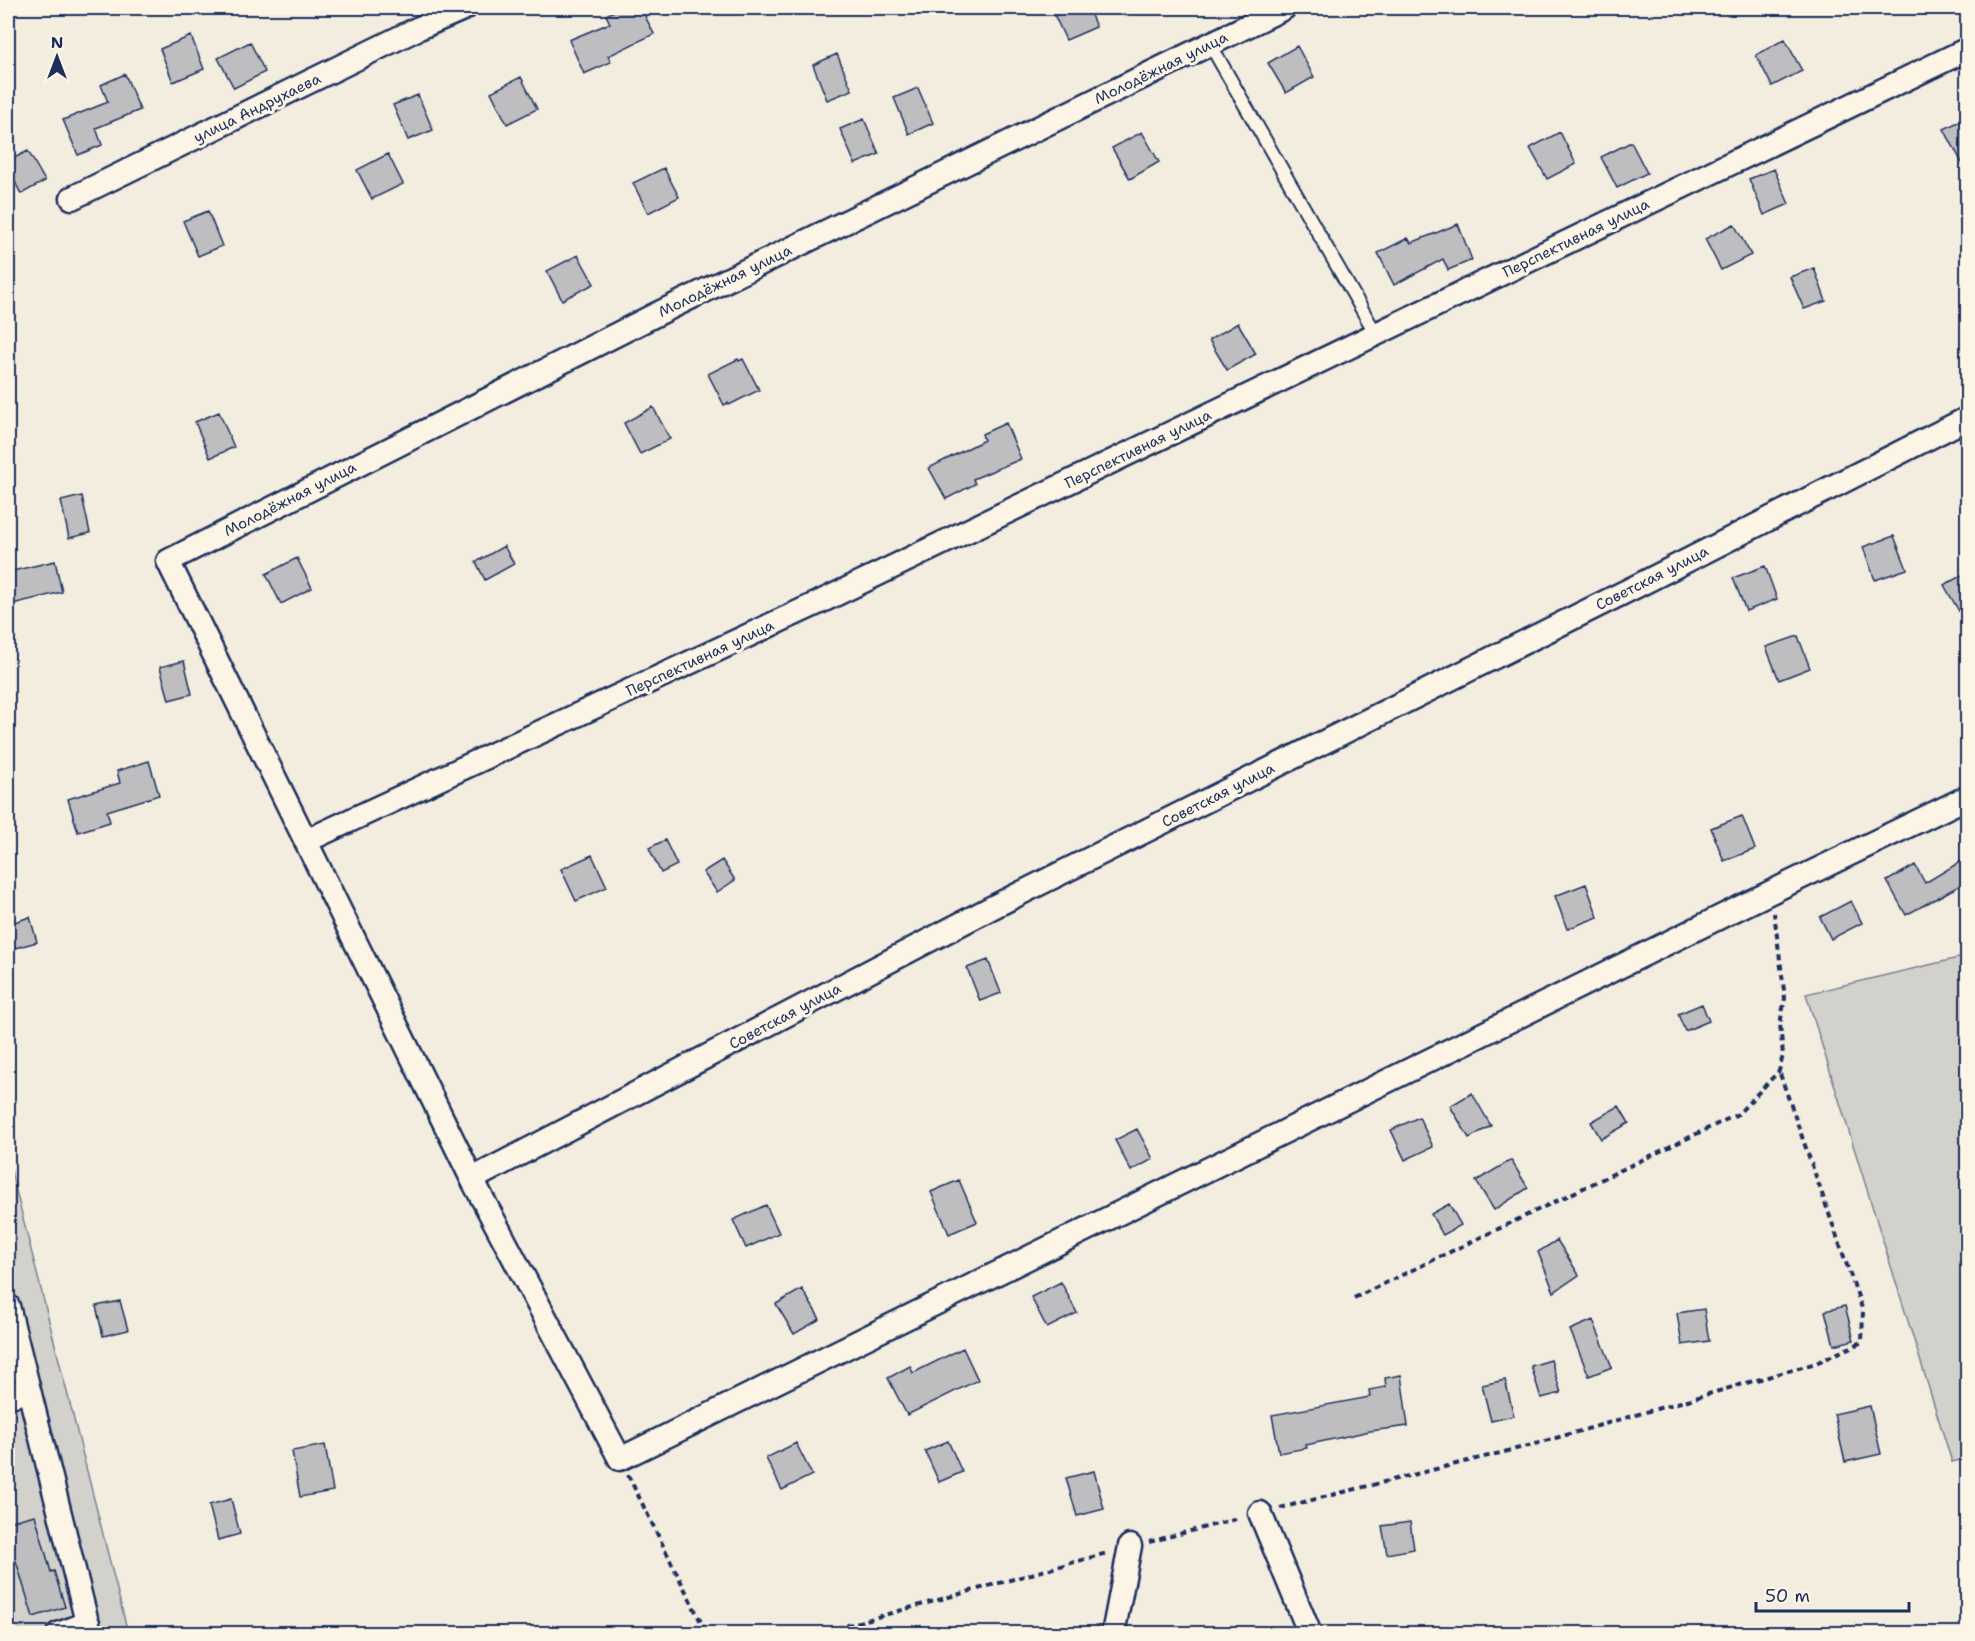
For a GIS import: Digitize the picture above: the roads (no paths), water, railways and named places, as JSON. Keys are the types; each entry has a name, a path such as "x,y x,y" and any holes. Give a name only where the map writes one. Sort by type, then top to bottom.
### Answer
{"street":[{"name":"улица Андрухаева","path":"72,198 419,28 440,13 465,8"},
{"name":"Молодёжная улица","path":"306,841 168,561 657,314 1284,8"},
{"name":"Перспективная улица","path":"306,841 820,602 1968,49"},
{"name":"Советская улица","path":"472,1179 993,907 1968,418"},
{"path":"306,841 472,1179 620,1459 1968,797"},
{"path":"8,1306 18,1393 89,1628 58,1634"},
{"path":"1260,1513 1310,1634"},
{"path":"1113,1634 1130,1546"}],"lane":[{"path":"1210,44 1376,334"}]}
